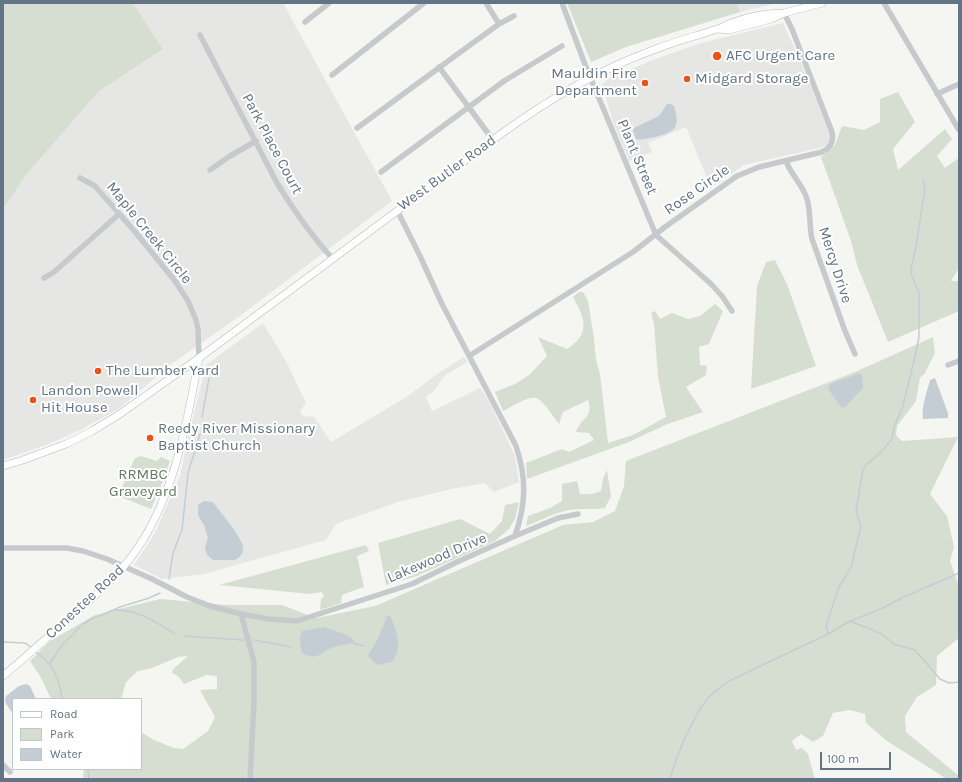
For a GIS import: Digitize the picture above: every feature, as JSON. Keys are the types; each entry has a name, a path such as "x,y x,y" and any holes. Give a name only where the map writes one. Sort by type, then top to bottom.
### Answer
{"main road":[{"name":"West Butler Road","path":"3,466 47,452 92,431 120,414 199,358 397,210 545,103 612,67 654,49 718,29 730,23 770,13 784,13 822,3"},
{"name":"Conestee Road","path":"3,676 111,581 136,551 146,535 159,512 166,494 186,424 199,358"}],"street":[{"path":"305,22 329,3"},
{"path":"332,75 424,3"},
{"path":"486,3 499,24"},
{"name":"Plant Street","path":"562,3 590,78 656,235 710,283 722,296 732,311"},
{"path":"884,3 959,130"},
{"name":"Rose Circle","path":"469,356 566,296 633,252 677,218 743,173 759,167 824,151 831,145 833,135 792,29 784,13"},
{"path":"357,128 499,24 514,16"},
{"name":"Park Place Court","path":"200,35 288,202 332,258"},
{"path":"381,172 504,81 562,46"},
{"path":"439,67 493,140"},
{"path":"937,94 959,84"},
{"path":"210,170 256,141"},
{"name":"Mercy Drive","path":"786,161 789,169 806,197 809,208 812,240 845,331 855,354"},
{"name":"Maple Creek Circle","path":"80,178 95,186 165,268 188,301 194,314 198,329 199,358"},
{"path":"397,210 441,302 508,429 520,457 524,498 523,511 514,536"},
{"path":"44,278 64,264 119,214"},
{"path":"948,365 959,361"},
{"name":"Lakewood Drive","path":"3,548 72,549 100,557 123,566 201,603 241,614 297,621 412,584 514,536 558,518 578,514"},
{"path":"241,614 254,662 254,703 250,779"},
{"path":"3,765 10,772"}],"shaded area":[{"path":"133,3 283,3 392,201 240,316 170,365 120,408 82,429 49,444 3,460 3,209 27,174 98,92 163,49"},
{"path":"737,3 777,3 740,12"},
{"path":"783,23 831,136 829,144 820,148 744,165 711,188 686,127 648,143 652,152 629,161 614,125 602,85 607,79 658,58 701,43"},
{"path":"263,323 287,363 306,403 300,411 303,416 314,417 331,442 408,396 440,372 464,357 467,362 444,376 435,390 426,397 432,411 480,388 490,403 515,456 519,482 494,492 485,483 398,502 336,524 326,540 204,574 162,579 134,565 154,535 180,476 206,365"}],"green space":[{"path":"3,3 133,3 163,49 98,92 27,174 3,209"},
{"path":"567,3 737,3 740,12 626,47 591,62"},
{"path":"898,92 915,122 893,149 898,170 945,129 952,139 937,156 945,168 957,159 959,160 959,268 951,281 959,281 959,311 888,342 857,265 851,241 821,157 835,145 842,126 864,130 880,122 880,99"},
{"path":"775,260 787,284 816,366 751,389 757,286 766,262"},
{"path":"579,292 583,292 588,301 596,360 600,374 608,443 633,435 666,417 658,377 654,324 651,313 655,311 660,319 672,313 688,319 700,316 715,304 723,311 709,344 699,347 700,365 707,366 706,375 686,387 703,412 665,425 629,442 527,479 526,463 562,449 569,452 594,440 589,433 576,432 588,414 588,400 563,412 559,424 545,405 536,398 524,400 503,411 495,392 515,384 529,375 547,356 538,337 567,349 580,338 584,325 583,319 573,297"},
{"path":"933,337 935,353 925,373 920,378 916,401 897,426 896,435 902,441 958,437 930,494 947,516 954,547 950,561 959,586 959,638 937,656 936,685 917,697 905,716 906,732 959,776 959,779 947,779 887,741 866,723 865,714 850,710 833,713 823,736 813,742 801,734 792,741 796,750 802,748 808,754 815,779 83,779 84,770 142,770 142,733 154,740 174,748 183,749 208,731 215,717 200,690 217,689 217,676 207,675 184,684 178,676 172,673 173,669 188,656 178,657 152,668 138,671 126,682 121,698 51,698 40,676 30,661 50,641 95,615 160,599 227,605 282,605 316,618 375,606 563,525 593,522 615,511 624,486 626,461 855,372"},
{"name":"RRMBC Graveyard","path":"141,456 157,461 161,457 170,461 151,509 118,496 135,458"},
{"path":"607,470 611,496 605,508 574,509 564,511 526,526 528,516 550,508 562,501 562,484 577,481 580,494 592,494 601,491 603,479"},
{"path":"519,502 515,519 509,529 495,541 417,576 386,585 378,543 460,519 490,534 502,521 505,505"},
{"path":"366,545 369,551 357,556 364,587 342,595 341,603 320,610 321,599 324,597 322,592 310,594 219,585"}],"water":[{"path":"667,104 674,106 677,119 675,127 668,133 662,135 641,140 636,139 633,130 634,128 659,116"},
{"path":"860,373 862,376 863,388 845,407 842,408 828,387 830,384"},
{"path":"935,378 948,413 948,418 923,419 924,405 930,380"},
{"path":"204,501 213,502 239,537 242,543 243,551 235,560 213,560 207,555 205,547 208,538 204,525 198,515 198,505"},
{"path":"387,616 390,616 397,633 397,651 392,662 377,665 368,655 379,636"},
{"path":"324,627 343,633 353,639 353,643 334,647 312,657 302,653 300,636 302,631"},
{"path":"26,684 30,686 36,698 12,698 12,712 5,702 6,696 19,686"}],"waterway":[{"path":"828,634 826,626 839,587 851,567 861,526 856,511 863,469 892,439 894,427 903,406 916,352 919,337 919,293 911,274 911,269 925,189 923,181"},
{"path":"202,417 209,378"},
{"path":"169,579 173,553 182,530 188,473 200,434"},
{"path":"670,779 681,748 702,706 713,693 729,681 828,634 850,621 881,609 904,597 959,573"},
{"path":"50,663 63,644 83,624 93,618 120,607 160,593"},
{"path":"114,610 123,610 139,614 153,620 174,633"},
{"path":"850,621 882,634 894,644 915,650 940,679 949,683 959,682"},
{"path":"184,636 243,640"},
{"path":"254,640 291,647"},
{"path":"3,642 25,643 32,648"},
{"path":"353,643 364,646"},
{"path":"36,652 55,672 62,698"},
{"path":"88,770 89,779"}],"place":[{"name":"AFC Urgent Care","path":"717,56"},
{"name":"Midgard Storage","path":"687,79"},
{"name":"Mauldin Fire Department","path":"645,83"},
{"name":"The Lumber Yard","path":"98,371"},
{"name":"Landon Powell Hit House","path":"33,400"},
{"name":"Reedy River Missionary Baptist Church","path":"150,438"}]}
